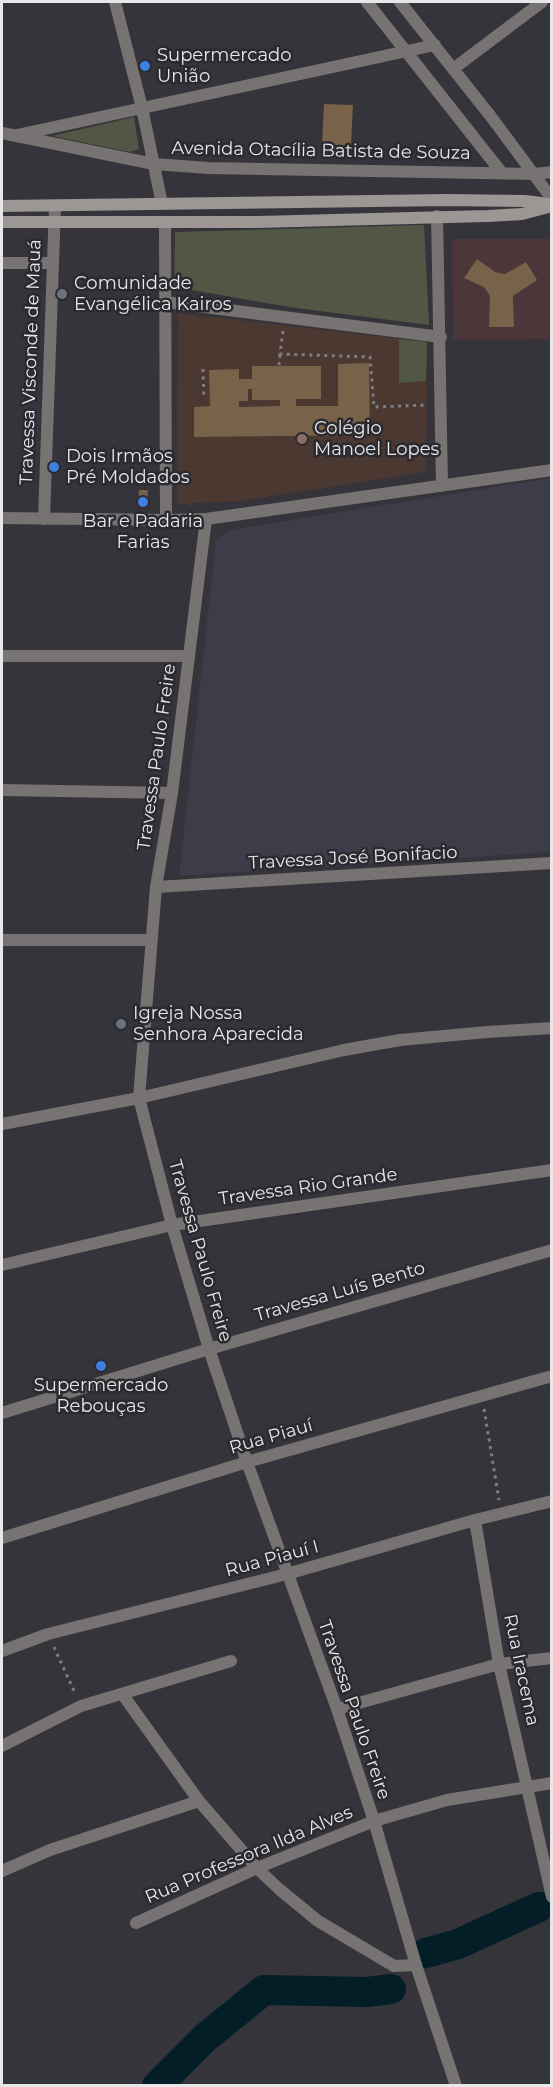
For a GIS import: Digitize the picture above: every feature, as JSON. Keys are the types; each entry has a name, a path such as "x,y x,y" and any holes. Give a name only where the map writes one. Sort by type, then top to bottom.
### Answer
{"main road":[{"path":"2,206 447,200 525,201 552,205"},
{"path":"2,222 258,222 522,214 552,205"}],"street":[{"path":"115,2 142,108 162,204"},
{"path":"367,2 502,173"},
{"path":"400,2 535,174 552,199"},
{"path":"453,69 542,2"},
{"path":"7,135 435,45"},
{"name":"Avenida Otacília Batista de Souza","path":"7,135 154,164 242,169 535,174 552,172"},
{"name":"Travessa Visconde de Mauá","path":"44,519 55,206"},
{"path":"437,216 442,486"},
{"path":"165,222 166,520"},
{"path":"2,263 52,263"},
{"path":"165,302 441,337"},
{"path":"2,518 206,519 552,470"},
{"name":"Travessa Paulo Freire","path":"206,519 172,793 156,887 140,1098 172,1225 209,1349 247,1462 337,1709 374,1821 416,1965 456,2085"},
{"path":"2,656 189,656"},
{"path":"2,790 172,793"},
{"name":"Travessa José Bonifacio","path":"156,887 439,872 552,863"},
{"path":"2,940 151,940"},
{"path":"2,1124 140,1098 344,1050 399,1040 552,1028"},
{"name":"Travessa Rio Grande","path":"2,1265 172,1225 552,1170"},
{"name":"Travessa Luís Bento","path":"2,1413 209,1349 552,1250"},
{"name":"Rua Piauí","path":"2,1538 247,1462 552,1376"},
{"name":"Rua Piauí I","path":"2,1651 48,1634 287,1574 475,1520 552,1501"},
{"name":"Rua Iracema","path":"475,1520 499,1664 552,1897"},
{"path":"337,1709 499,1664 552,1658"},
{"path":"2,1746 81,1706 231,1661"},
{"path":"123,1695 199,1801 257,1868 318,1921 352,1942 394,1966 416,1965"},
{"name":"Rua Professora Ilda Alves","path":"136,1923 257,1868 374,1821 447,1800 552,1783"},
{"path":"2,1871 50,1850 199,1801"}],"path":[{"path":"279,365 283,327"},
{"path":"280,354 370,357 374,407 427,405"},
{"path":"203,369 204,399"},
{"path":"482,1395 501,1514"},
{"path":"59,1655 81,1706"}],"shaded area":[{"path":"452,239 551,239 551,339 453,340"},
{"name":"Colégio Manoel Lopes","path":"178,313 427,342 426,472 239,501 177,504"},
{"path":"551,478 551,852 179,876 216,540 230,530"}],"green space":[{"path":"134,117 139,149 130,152 52,136"},
{"path":"424,225 429,325 289,307 174,287 175,232"},
{"path":"399,339 427,342 426,381 399,383"}],"building":[{"path":"324,104 353,105 351,146 322,145"},
{"path":"477,259 495,272 505,274 526,262 537,280 513,296 514,327 489,327 490,296 484,287 464,278"},
{"path":"369,363 370,435 194,437 194,407 210,406 209,370 239,369 239,379 252,379 252,366 321,366 321,399 296,399 296,406 338,406 338,364","holes":["248,389 252,389 252,400 280,400 280,406 239,407 239,401 248,401"]},
{"path":"139,490 148,490 147,505 138,504"}],"waterway":[{"path":"426,1953 458,1944 539,1907"},
{"path":"157,2086 206,2037 264,1990 367,1992 391,1989"}],"place":[{"name":"Supermercado União","path":"145,66"},
{"name":"Comunidade Evangélica Kairos","path":"62,294"},
{"name":"Colégio Manoel Lopes","path":"302,439"},
{"name":"Dois Irmãos Pré Moldados","path":"54,467"},
{"name":"Bar e Padaria Farias","path":"143,502"},
{"name":"Igreja Nossa Senhora Aparecida","path":"121,1024"},
{"name":"Supermercado Rebouças","path":"101,1366"}]}
